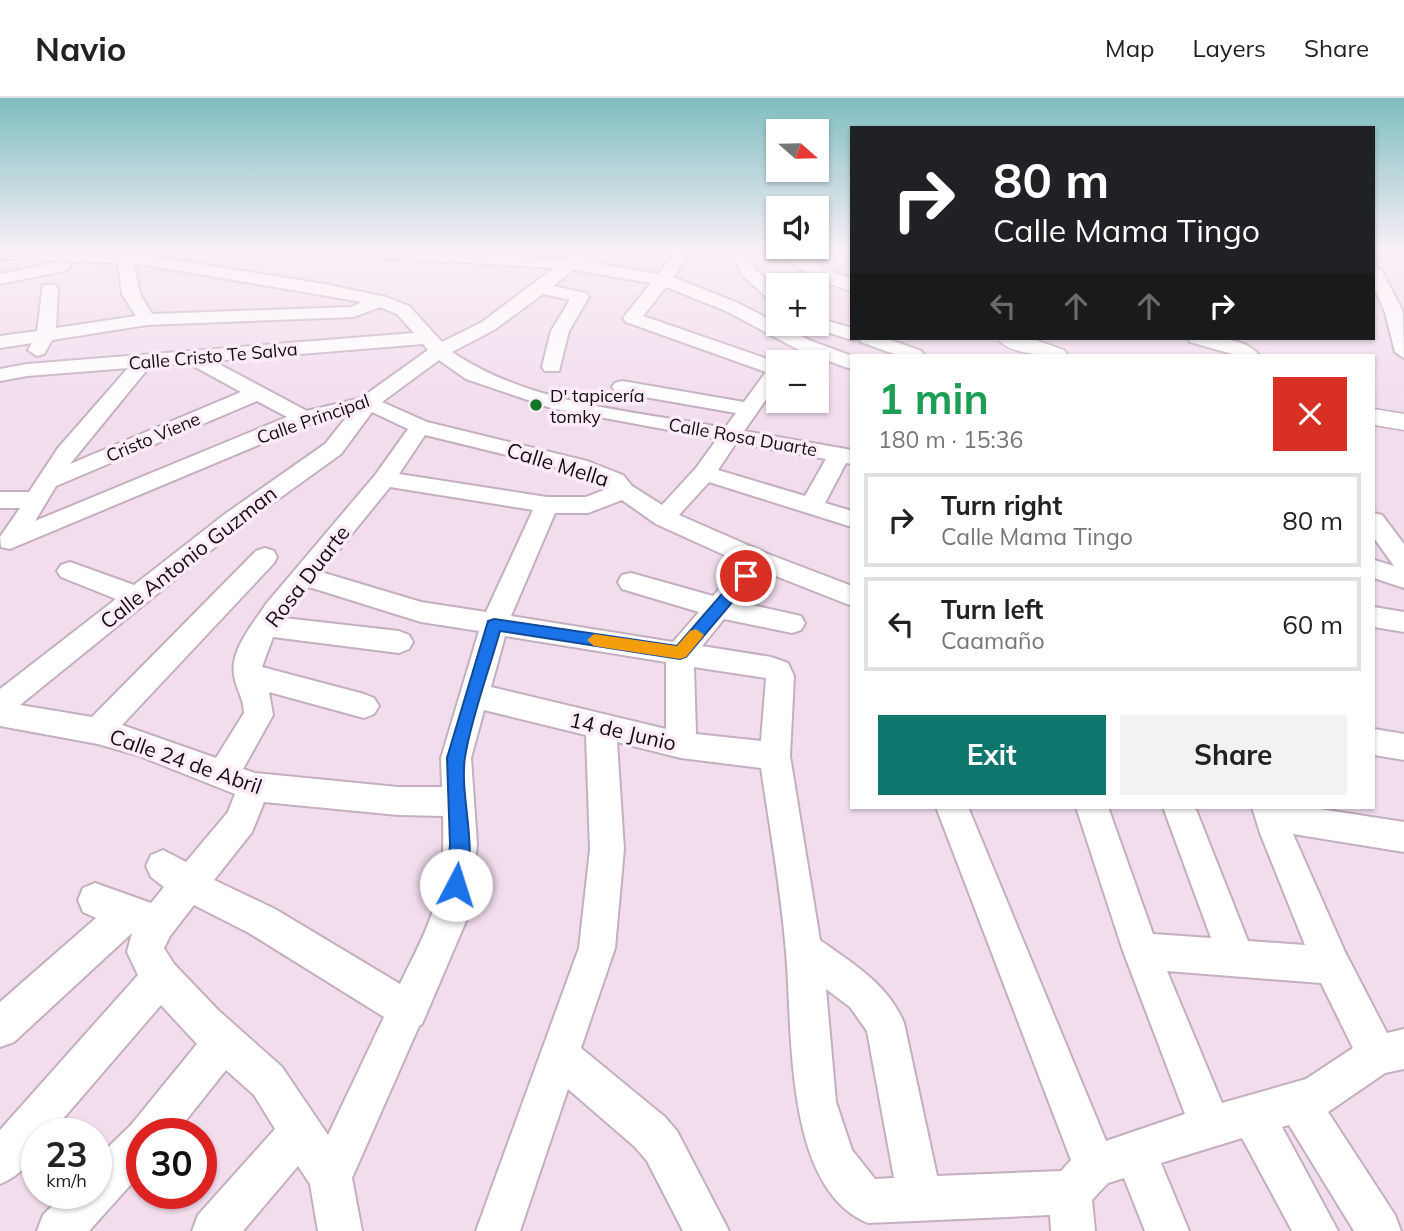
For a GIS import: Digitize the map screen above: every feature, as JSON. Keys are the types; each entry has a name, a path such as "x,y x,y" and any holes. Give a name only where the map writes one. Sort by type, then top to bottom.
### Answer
{"street":[{"path":"27,370 46,334 48,302"},
{"path":"136,302 147,320"},
{"path":"0,342 147,320 354,312 378,302"},
{"name":"Calle Rosa Duarte","path":"382,302 403,310 433,345 473,375 558,404 846,456"},
{"name":"Calle Principal","path":"5,547 304,418 368,403 433,345 488,326 521,302"},
{"path":"552,367 560,331 577,302"},
{"path":"646,302 632,318 766,361"},
{"path":"719,302 804,345 850,362"},
{"path":"1399,313 1404,352"},
{"path":"829,327 850,333"},
{"path":"798,350 811,336"},
{"path":"873,340 911,354"},
{"path":"1014,340 1053,354"},
{"path":"1204,340 1247,354"},
{"name":"Calle Cristo Te Salva","path":"0,375 27,370 191,357 433,345"},
{"path":"191,357 304,418"},
{"path":"5,547 66,453 143,362"},
{"path":"664,518 704,473 766,385"},
{"path":"622,387 749,409"},
{"name":"Cristo Viene","path":"43,490 257,393"},
{"name":"Calle Mella","path":"368,403 420,428 579,466 615,480 624,491 664,518 759,560 850,595"},
{"name":"Calle Antonio Guzman","path":"0,705 233,520 333,449 368,403"},
{"path":"1375,417 1404,422"},
{"name":"Rosa Duarte","path":"248,676 249,658 275,611 384,479 420,428"},
{"path":"812,505 846,456"},
{"path":"704,473 850,518"},
{"path":"384,479 547,505 588,505 624,491"},
{"path":"0,500 43,490"},
{"path":"330,1177 409,1012 451,909 460,844 456,758 494,625 547,505"},
{"path":"1375,522 1404,562"},
{"path":"99,731 216,605 265,557"},
{"path":"681,745 680,653 759,560"},
{"path":"1375,569 1404,579"},
{"path":"70,571 136,596"},
{"path":"304,576 421,612 771,667 778,671 780,676 775,756 804,950 816,1102 835,1162 858,1195 868,1201 1079,1196 1136,1153 1159,1142 1315,1097 1390,1052 1332,965 1269,812"},
{"path":"631,582 719,608 793,624"},
{"path":"1375,617 1404,622"},
{"path":"266,626 399,642"},
{"path":"248,676 364,706"},
{"path":"223,774 258,715 260,705 248,676"},
{"name":"14 de Junio","path":"474,695 681,745 775,756"},
{"name":"Calle 24 de Abril","path":"0,714 99,731 141,743 254,788 398,801 457,802"},
{"path":"498,1231 597,948 607,849 601,727"},
{"path":"1375,742 1404,747"},
{"path":"0,1028 143,918 176,876 241,821 254,788"},
{"path":"953,809 1079,1196"},
{"path":"1093,809 1141,951 1211,1127"},
{"path":"1180,809 1237,958"},
{"path":"1269,812 1404,837"},
{"path":"176,876 262,921 409,1012"},
{"path":"95,900 143,918"},
{"path":"143,918 147,940 145,952 162,977 204,1024 268,1081 330,1177 340,1231"},
{"path":"804,950 863,994 885,1023 920,1200"},
{"path":"1141,951 1332,965"},
{"path":"0,1163 162,977"},
{"path":"161,1118 224,1042"},
{"path":"560,1056 662,1146 707,1231"},
{"path":"1298,1101 1379,1231"},
{"path":"1252,1115 1316,1231"},
{"path":"214,1231 300,1132"},
{"path":"1136,1153 1167,1231"},
{"path":"112,1174 126,1158"},
{"path":"59,1231 79,1209"}],"slow traffic":[{"path":"594,640 680,653 696,635"}],"place":[{"name":"D' tapicería tomky","path":"536,405"}],"route":[{"path":"456,885 460,844 456,758 494,625 680,653 746,576"}]}
